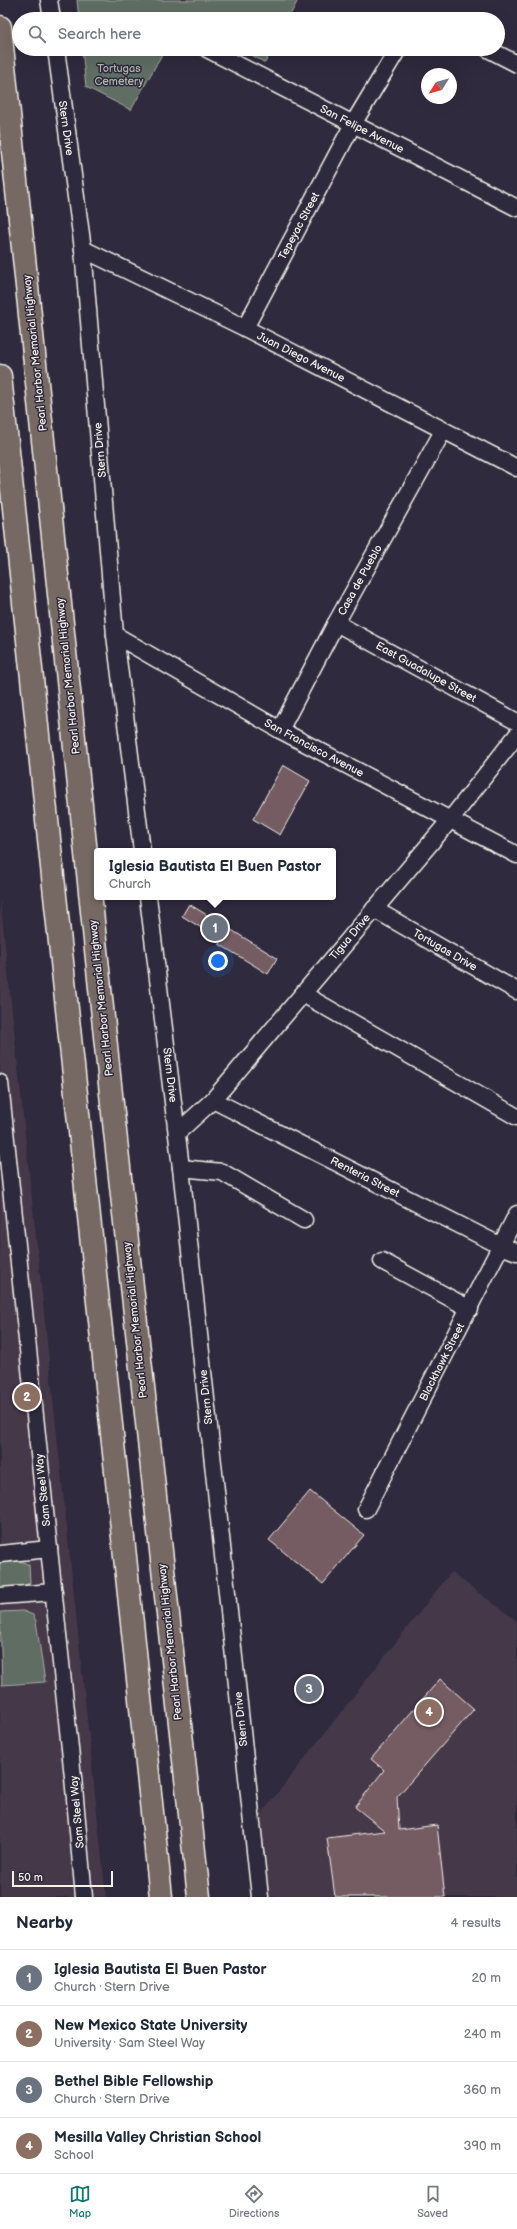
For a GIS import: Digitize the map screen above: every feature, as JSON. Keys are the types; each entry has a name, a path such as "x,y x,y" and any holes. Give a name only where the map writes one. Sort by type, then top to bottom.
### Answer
{"highway":[{"name":"Pearl Harbor Memorial Highway","path":"0,27 116,1144 199,1897"},
{"path":"0,376 162,1897"}],"street":[{"path":"49,0 51,12"},
{"name":"Stern Drive","path":"57,56 83,249 115,635 142,848"},
{"name":"San Felipe Avenue","path":"221,56 517,208"},
{"name":"Tepeyac Street","path":"245,328 353,124 394,56"},
{"path":"502,56 517,64"},
{"name":"Juan Diego Avenue","path":"83,249 245,328 517,468"},
{"name":"Casa de Pueblo","path":"280,730 336,623 443,431"},
{"name":"East Guadalupe Street","path":"336,623 517,722"},
{"name":"San Francisco Avenue","path":"115,635 280,730 517,855"},
{"name":"Tigua Drive","path":"177,1133 213,1100 450,820 517,735"},
{"name":"Stern Drive","path":"148,900 181,1168 260,1897"},
{"name":"Tortugas Drive","path":"374,909 517,991"},
{"path":"303,994 517,1117"},
{"name":"Sam Steel Way","path":"0,1083 54,1592 84,1897"},
{"name":"Renteria Street","path":"213,1100 501,1246 517,1252"},
{"path":"181,1168 222,1172 304,1220"},
{"name":"Blackhawk Street","path":"366,1509 470,1309 517,1214"},
{"path":"382,1261 470,1309"},
{"path":"0,1554 49,1550"},
{"path":"0,1596 54,1592"}],"shaded area":[{"path":"0,898 106,1897 0,1897"},
{"path":"451,1572 517,1621 517,1897 267,1897 258,1818"}],"green space":[{"path":"77,0 298,0 292,12 78,12"},
{"name":"Tortugas Cemetery","path":"83,56 161,56 131,110 86,87"},
{"path":"254,56 268,56 265,63"},
{"path":"21,1561 29,1565 30,1583 23,1586 0,1588 0,1563"},
{"path":"23,1611 33,1615 36,1621 45,1682 2,1685 0,1612"}],"building":[{"path":"283,765 310,781 280,835 253,819"},
{"path":"189,904 277,958 268,974 219,944 221,940 182,916"},
{"path":"310,1491 364,1535 323,1584 269,1540"},
{"path":"440,1679 474,1709 397,1797 399,1830 437,1825 445,1897 335,1897 327,1838 385,1831 355,1807 384,1770 371,1759"}],"place":[{"name":"Iglesia Bautista El Buen Pastor","path":"215,928"},
{"name":"New Mexico State University","path":"27,1397"},
{"name":"Bethel Bible Fellowship","path":"309,1689"},
{"name":"Mesilla Valley Christian School","path":"429,1712"}]}
